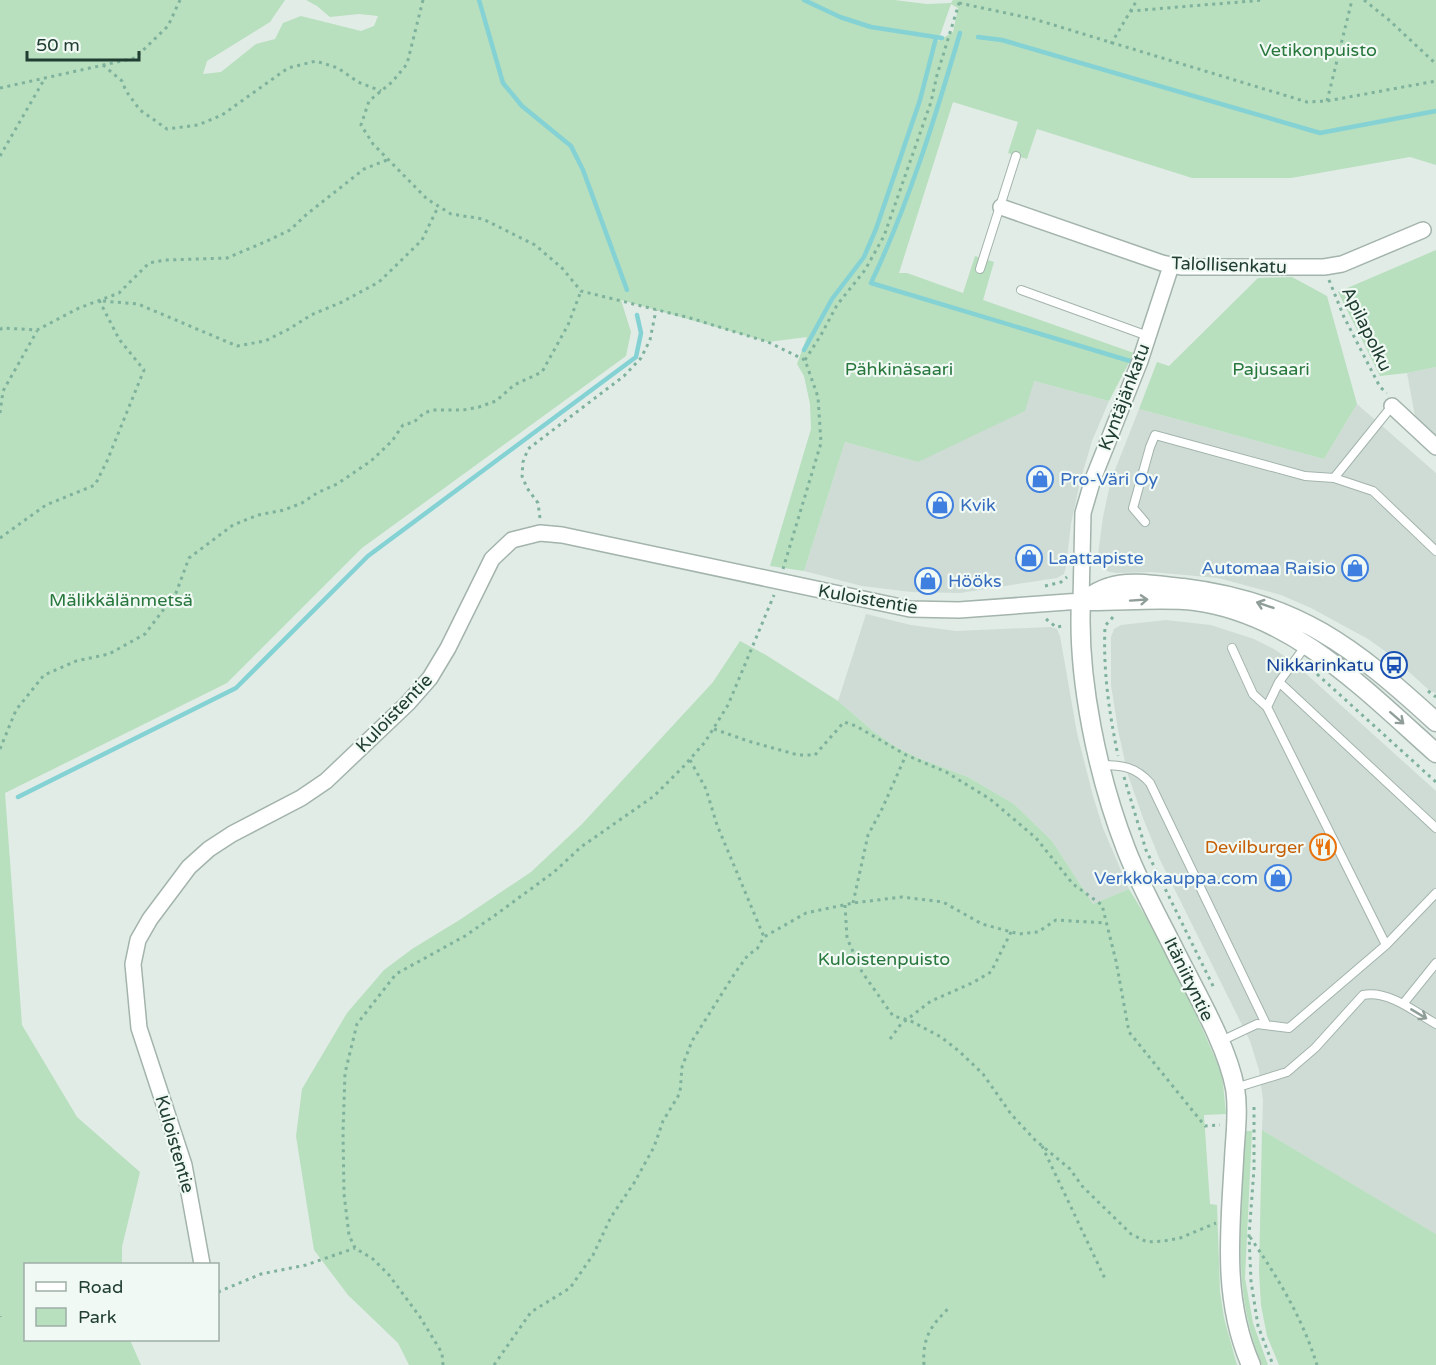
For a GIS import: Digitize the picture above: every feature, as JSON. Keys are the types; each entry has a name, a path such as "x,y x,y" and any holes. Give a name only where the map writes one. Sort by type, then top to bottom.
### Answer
{"street":[{"name":"Talollisenkatu","path":"1001,207 1171,266 1324,267 1342,264 1423,230"},
{"name":"Kyntäjänkatu","path":"1081,601 1083,513 1102,452 1129,390 1171,266"},
{"path":"1393,402 1436,447"},
{"name":"Kuloistentie","path":"202,1263 184,1166 139,1028 133,964 138,940 150,919 189,867 232,834 301,798 326,781 408,703 430,678 442,658 492,559 512,540 540,533 562,535 910,609 959,610 1081,601 1177,600 1222,606 1259,618 1306,645 1435,748"},
{"name":"Kuloistentie","path":"1081,601 1110,586 1137,585 1224,594 1251,601 1296,617 1318,629 1386,677 1436,722"},
{"name":"Itäniityntie","path":"1081,601 1080,626 1084,669 1100,765 1114,816 1127,851 1219,1041 1235,1088 1236,1126 1230,1228 1231,1287 1242,1345 1251,1365"}],"lane":[{"path":"980,269 1016,156"},
{"path":"1021,290 1148,336"},
{"path":"1334,478 1393,402"},
{"path":"1145,522 1133,508 1149,447 1155,435 1305,476 1334,478 1373,491 1436,551"},
{"path":"1267,707 1279,682 1318,629"},
{"path":"1232,648 1253,694 1267,707 1386,945"},
{"path":"1279,682 1436,828"},
{"path":"1100,765 1121,765 1132,768 1150,783 1266,1024"},
{"path":"1219,1041 1257,1024 1289,1028 1386,945 1436,893"},
{"path":"1402,1004 1436,963"},
{"path":"1235,1088 1287,1072 1315,1048 1363,995 1377,994 1402,1004 1436,1024"}],"path":[{"path":"0,88 135,58 168,26 180,0"},
{"path":"423,0 407,64 392,82 369,102 361,125 387,160 438,207 451,214 483,219 535,245 562,268 581,291 690,318 768,342 805,360 818,397 821,443 779,582 741,677 728,705 705,742 654,796 581,847 554,872 465,936 396,974 357,1024 345,1073 344,1194 348,1235 356,1248 373,1259 389,1275 420,1317 442,1353 443,1365"},
{"path":"1111,44 1137,0"},
{"path":"1130,11 1264,0"},
{"path":"1327,100 1352,0"},
{"path":"1364,0 1436,64"},
{"path":"805,360 837,305 865,270 884,236 931,102 960,2 1034,20 1308,102 1436,81"},
{"path":"103,65 122,81 126,91 141,110 167,129 198,125 222,115 288,68 316,61 338,68 358,82 381,91"},
{"path":"0,156 45,78"},
{"path":"0,330 2,328 37,330 79,308 119,293 149,263 165,260 227,258 290,230 364,169 387,160"},
{"path":"99,300 138,304 237,346 265,341 311,315 342,302 379,282 422,240 438,207"},
{"name":"Apilapolku","path":"1324,267 1344,317 1380,387 1393,402"},
{"path":"0,749 16,710 44,675 76,661 110,654 145,634 176,593 189,558 233,525 258,515 284,510 302,503 337,484 371,461 392,441 403,425 414,422 424,413 480,407 496,400 514,385 542,372 568,326 581,291"},
{"path":"0,538 46,505 95,485 107,462 144,370 119,339 99,300"},
{"path":"540,533 538,503 526,488 522,476 523,462 528,449 624,376 641,358 650,340 657,310"},
{"path":"0,413 3,391 37,330"},
{"path":"1045,586 1061,582 1071,570"},
{"path":"713,729 798,755 815,755 844,722 856,726 906,755 946,772 990,799 1036,838 1073,884 1102,905 1116,961 1128,1032 1205,1126 1220,1125"},
{"path":"853,903 868,835 906,755"},
{"path":"690,760 706,789 717,825 764,936"},
{"path":"494,1365 531,1312 570,1288 593,1255 611,1217 634,1183 654,1147 663,1122 680,1093 682,1068 692,1041 703,1027 729,980 748,955 757,949 764,936 806,913 845,904 902,897 943,902 982,924 1019,934 1038,932 1056,921 1106,923"},
{"path":"845,904 847,938 862,972 893,1016 909,1020 941,1037 983,1074 1011,1114 1070,1169 1082,1185 1131,1234 1147,1242 1180,1238 1217,1222"},
{"path":"890,1039 901,1024 931,1001 991,972 1011,932"},
{"path":"1041,1144 1106,1281"},
{"path":"1249,1236 1281,1282 1310,1341 1317,1365"},
{"path":"219,1292 261,1274 306,1265 356,1248"},
{"path":"924,1365 927,1333 936,1320 950,1307"}],"shaded area":[{"path":"1436,367 1436,437 1415,416 1407,373"},
{"path":"1034,381 1109,401 1092,441 1080,482 1064,574 1057,578 960,593 911,592 862,586 804,571 845,442 918,462"},
{"path":"1357,404 1436,473 1436,693 1430,691 1389,654 1368,639 1311,608 1281,595 1218,578 1151,572 1109,572 1099,562 1103,517 1111,480 1139,409 1324,459"},
{"path":"866,614 911,625 956,631 1050,627 1057,629 1077,733 1093,796 1103,828 1129,889 1093,904 1052,841 1014,804 968,777 894,746 838,701"},
{"path":"1166,620 1211,625 1254,639 1274,649 1293,662 1436,791 1436,1234 1262,1130 1263,1100 1259,1070 1250,1041 1160,860 1128,775 1118,730 1111,685 1111,637 1114,629 1121,625"}],"green space":[{"path":"0,0 285,0 270,22 207,61 203,74 221,72 256,44 275,39 283,23 301,16 361,31 374,26 378,16 359,14 330,17 306,0 894,0 927,4 951,3 953,0 1436,0 1436,165 1410,157 1291,178 1192,178 1037,129 1027,159 1008,153 1018,122 953,102 899,273 907,273 963,293 975,256 994,262 983,300 1134,353 1109,401 1034,381 1025,411 918,462 845,442 804,571 770,566 811,429 810,404 804,376 797,364 807,337 768,342 621,300 631,332 626,356 362,548 227,683 5,793 22,1025 77,1117 140,1172 122,1247 122,1263 24,1263 24,1341 130,1341 141,1365 0,1365","holes":["951,4 958,8 953,32 938,41"]},
{"path":"1436,250 1436,367 1380,376 1338,292"},
{"name":"Pajusaari","path":"1292,277 1327,296 1357,404 1324,459 1139,409 1157,362 1169,366 1258,278"},
{"name":"Kuloistenpuisto","path":"740,641 838,701 894,746 968,777 1014,804 1052,841 1093,904 1129,889 1159,939 1192,1005 1222,1074 1226,1114 1204,1115 1210,1204 1217,1205 1220,1292 1224,1318 1237,1365 409,1365 398,1343 348,1295 314,1250 296,1136 302,1089 347,1013 384,970 412,949 531,872 582,824 713,682"},
{"path":"1262,1130 1436,1234 1436,1365 1279,1365 1267,1336 1261,1305 1259,1272"},
{"path":"1245,1131 1252,1131 1245,1278 1253,1323 1268,1365 1262,1365 1252,1336 1245,1308 1242,1279 1240,1250"}],"waterway":[{"path":"479,0 503,83 522,106 571,146 583,170 627,290"},
{"path":"804,0 840,17 871,27 942,38"},
{"path":"960,33 909,191 871,283 1130,361"},
{"path":"978,37 1002,40 1320,133 1436,111"},
{"path":"804,350 832,299 864,257 876,229 920,100 936,38"},
{"path":"18,797 236,688 368,556 636,357 641,333 637,315"}],"place":[{"name":"Pro-Väri Oy","path":"1040,479"},
{"name":"Kvik","path":"940,505"},
{"name":"Laattapiste","path":"1029,558"},
{"name":"Automaa Raisio","path":"1355,568"},
{"name":"Hööks","path":"928,581"},
{"name":"Nikkarinkatu","path":"1394,665"},
{"name":"Devilburger","path":"1323,847"},
{"name":"Verkkokauppa.com","path":"1278,878"}],"park label":[{"name":"Vetikonpuisto","path":"1318,50"},
{"name":"Pähkinäsaari","path":"899,369"},
{"name":"Mälikkälänmetsä","path":"121,600"}]}
